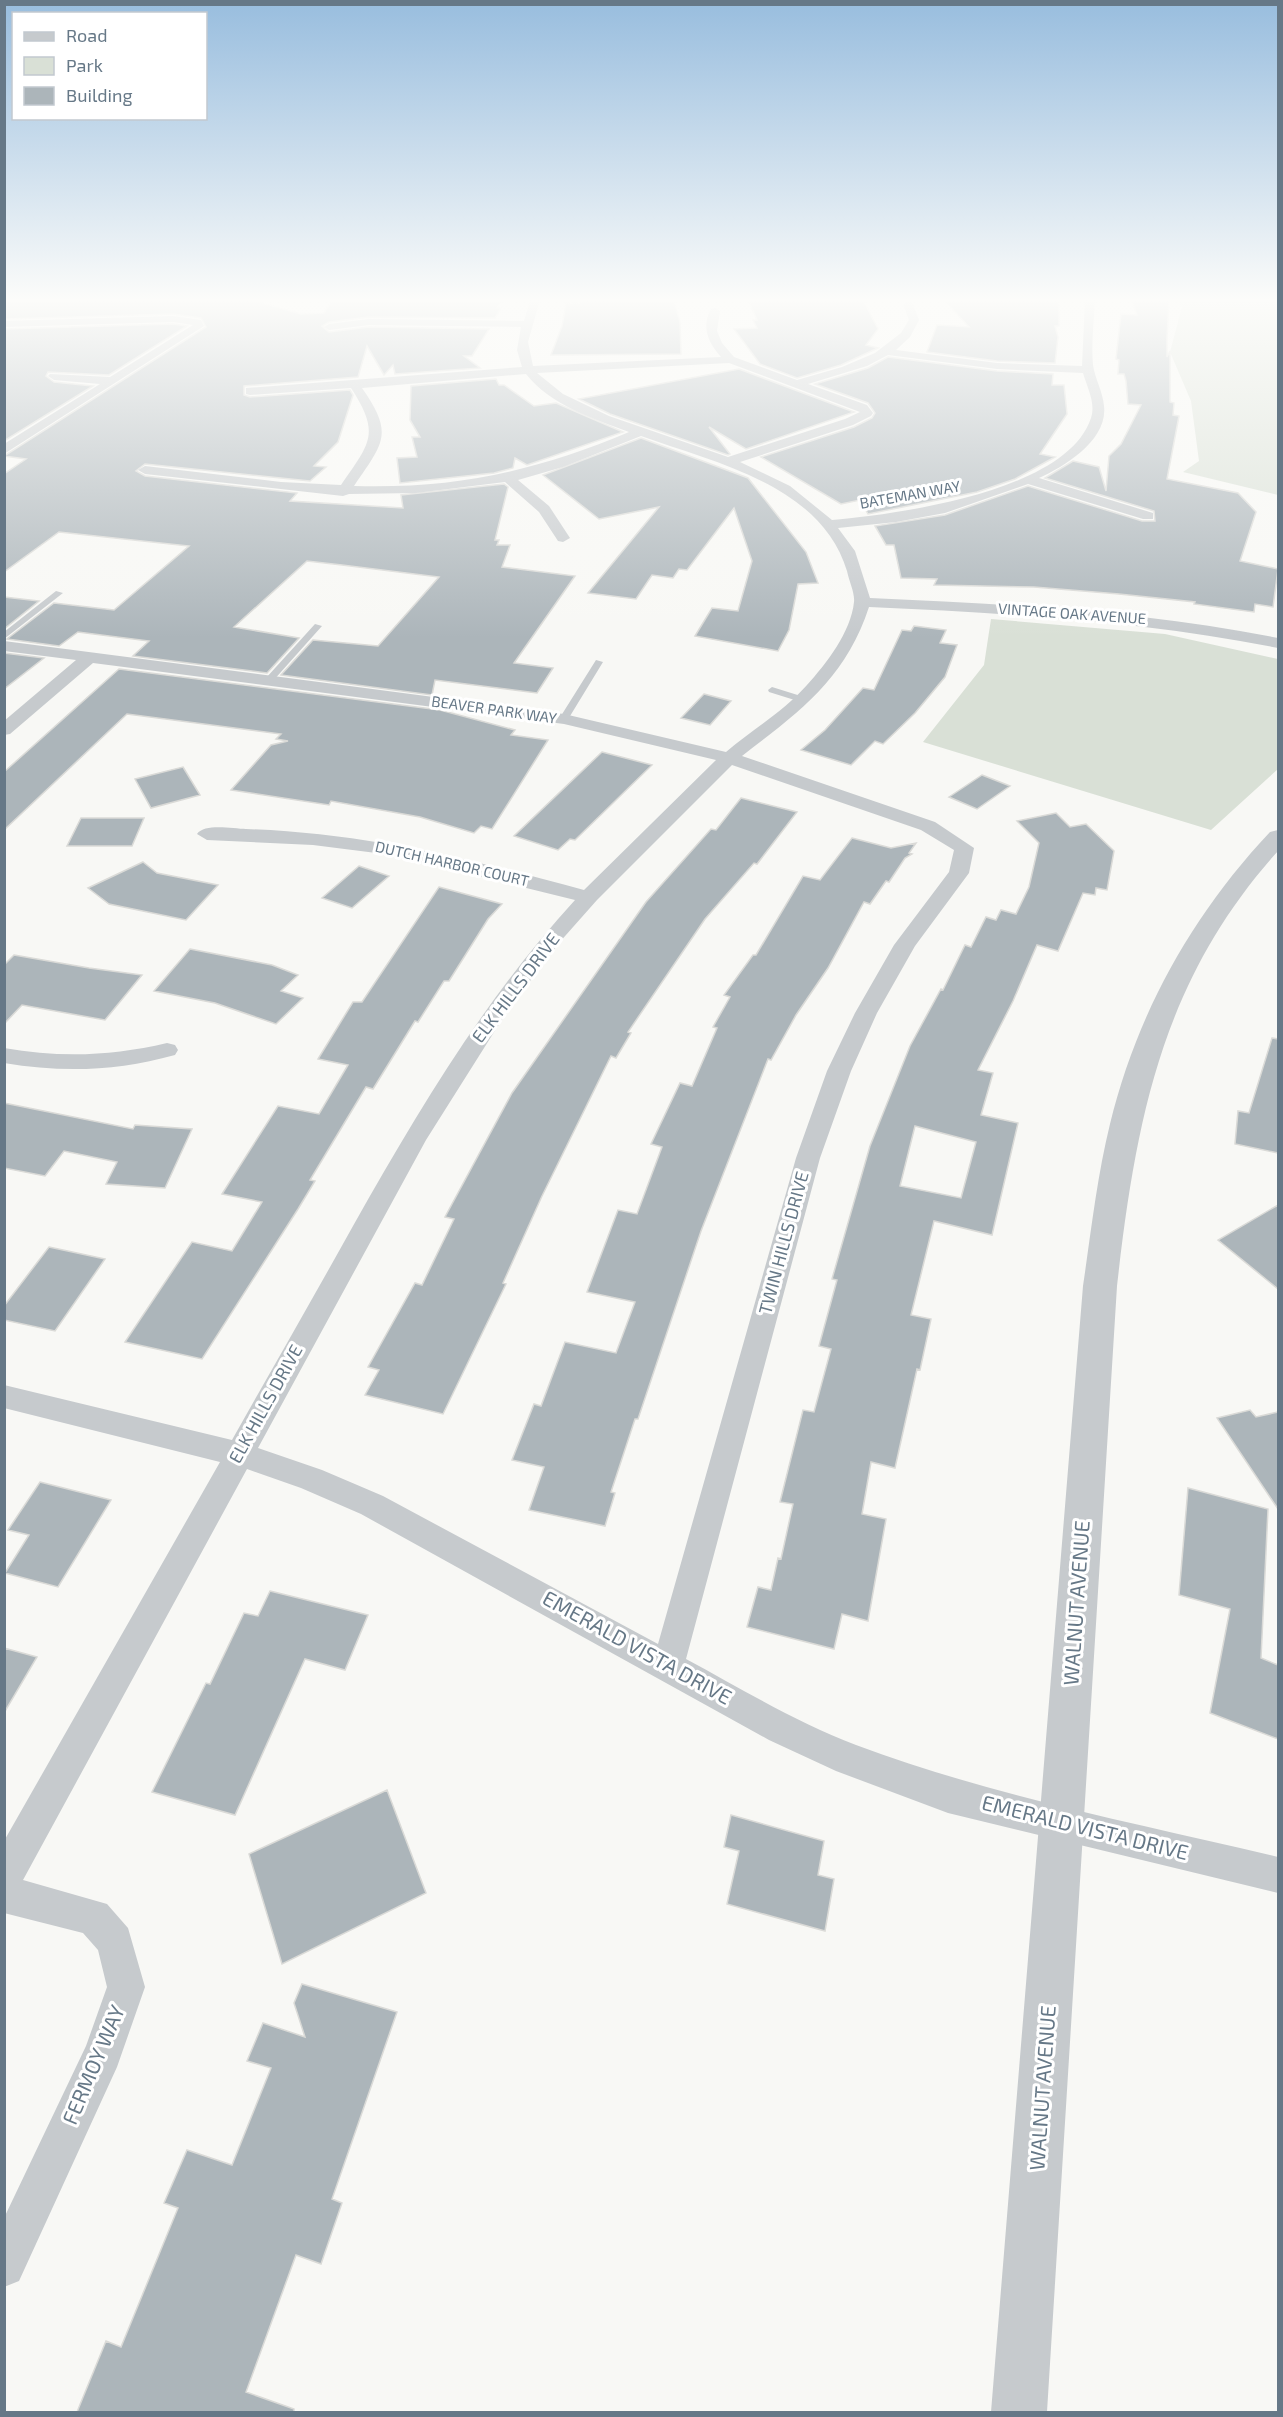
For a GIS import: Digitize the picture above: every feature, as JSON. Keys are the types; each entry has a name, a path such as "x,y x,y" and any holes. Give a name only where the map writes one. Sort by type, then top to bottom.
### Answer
{"street":[{"path":"4,450 62,413"},
{"path":"343,492 369,451 376,428 371,413"},
{"path":"590,413 730,461 783,487 830,524 854,564 863,602"},
{"path":"730,461 849,422 867,413"},
{"name":"BATEMAN WAY","path":"830,524 904,516 960,505 1027,479 1054,466 1078,448 1090,433 1098,413"},
{"path":"145,470 290,489 343,492 431,489 508,478 559,464 641,432"},
{"path":"508,478 544,509 563,538"},
{"path":"1027,479 1148,516"},
{"name":"VINTAGE OAK AVENUE","path":"863,602 1151,619 1278,643"},
{"name":"ELK HILLS DRIVE","path":"4,1878 414,1140 474,1042 531,964 587,897 728,758 782,719 837,660 849,638 863,602"},
{"name":"BEAVER PARK WAY","path":"4,646 564,719 681,744 728,758 928,826 964,848"},
{"path":"4,730 92,656"},
{"name":"DUTCH HARBOR COURT","path":"207,834 299,837 375,846 458,863 587,897"},
{"name":"WALNUT AVENUE","path":"1019,2412 1100,1286 1111,1192 1125,1122 1158,1023 1174,987 1200,939 1228,896 1278,837"},
{"name":"TWIN HILLS DRIVE","path":"668,1665 808,1158 839,1071 866,1013 905,945 959,873 964,848"},
{"path":"4,1056 44,1063 74,1065 105,1063 166,1050"},
{"name":"EMERALD VISTA DRIVE","path":"4,1396 238,1454 311,1479 372,1504 781,1728 848,1759 948,1795 1278,1875"},
{"name":"FERMOY WAY","path":"4,1894 94,1917 115,1941 126,1987 103,2053 4,2266"}],"lane":[{"path":"4,637 59,592"},
{"path":"269,680 318,626"},
{"path":"564,719 599,663"},
{"path":"772,690 801,699"}],"green space":[{"path":"1193,413 1278,413 1278,495 1183,472 1199,461"},
{"path":"991,619 1165,634 1278,659 1278,769 1211,830 923,742 984,665"}],"building":[{"path":"4,413 50,413 4,441"},
{"path":"72,413 347,413 338,442 314,466 326,467 310,481 145,464 136,471 145,476 297,493 290,501 403,508 401,495 504,484 508,487 495,540 499,540 497,545 510,545 502,567 575,576 514,663 553,668 537,693 435,680 432,695 281,675 313,640 378,646 439,577 307,561 234,627 299,638 267,673 133,656 149,641 78,632 59,646 7,639 54,603 114,610 189,546 59,532 4,572 4,474 26,459 4,456"},
{"path":"410,413 579,413 623,432 527,465 515,458 513,468 494,473 400,483 397,458 417,457 412,437 420,437 410,420"},
{"path":"608,413 852,413 746,449 709,427 730,454 728,455"},
{"path":"875,413 1067,414 1040,454 1055,457 1015,479 977,492 868,514 860,500 841,504 761,457 854,427 872,418"},
{"path":"1137,413 1173,413 1173,415 1179,416 1167,479 1238,493 1256,512 1240,561 1278,569 1273,607 1255,604 1254,612 1194,604 1195,602 1119,594 1034,587 934,585 937,579 901,578 894,545 886,545 875,526 945,515 1028,486 1142,521 1155,521 1154,511 1045,478 1073,461 1099,467 1106,491 1109,456 1121,444"},
{"path":"641,438 748,478 806,552 818,583 798,584 789,630 778,651 695,636 712,608 738,611 752,561 734,508 687,570 679,569 673,578 652,575 636,599 588,593 659,507 599,519 543,475"},
{"path":"4,597 39,601 4,629"},
{"path":"914,626 946,630 940,643 957,645 945,677 915,713 883,744 875,741 851,765 801,750 825,730 863,688 874,690 902,630 911,631"},
{"path":"4,653 44,658 4,689"},
{"path":"119,669 440,710 515,730 511,735 548,740 492,829 481,826 474,833 420,817 331,801 329,805 231,790 271,745 288,741 276,739 281,734 127,714 4,830 4,772"},
{"path":"704,694 731,701 710,725 681,718"},
{"path":"602,752 652,765 575,840 570,839 558,850 514,836"},
{"path":"183,767 200,795 151,808 135,779"},
{"path":"982,775 1010,786 977,809 949,797"},
{"path":"741,798 797,812 757,864 754,863 705,919 628,1032 631,1033 616,1058 611,1056 542,1196 503,1283 506,1284 443,1414 365,1395 379,1370 368,1367 415,1283 422,1285 454,1219 445,1217 512,1093 646,902 711,829 716,830"},
{"path":"1056,813 1070,827 1086,824 1114,851 1107,890 1096,888 1095,895 1083,893 1058,951 1037,945 1013,1001 978,1070 993,1073 981,1115 1018,1123 992,1235 934,1221 911,1315 931,1319 920,1370 917,1369 895,1468 871,1462 862,1514 886,1519 868,1621 842,1614 834,1649 747,1627 758,1587 771,1590 778,1558 781,1559 793,1504 780,1502 803,1410 814,1412 831,1349 819,1346 837,1280 832,1279 870,1146 910,1046 941,989 943,990 965,945 971,947 986,917 996,920 1001,910 1016,914 1029,887 1039,843 1017,821","holes":["915,1126 976,1142 961,1198 900,1186"]},
{"path":"81,818 144,818 132,846 67,846"},
{"path":"852,838 891,848 916,843 909,853 912,854 905,858 870,904 864,902 828,968 796,1015 771,1060 768,1059 701,1231 638,1419 635,1419 611,1492 615,1493 605,1526 529,1510 544,1467 512,1460 534,1404 541,1406 565,1342 616,1353 635,1302 587,1292 618,1210 637,1214 662,1147 651,1144 680,1083 692,1086 717,1028 713,1027 730,997 724,995 753,955 756,955 803,876 820,880"},
{"path":"143,862 157,873 218,885 186,920 109,904 88,888"},
{"path":"359,866 389,876 352,908 322,898"},
{"path":"439,887 502,904 488,919 449,981 444,981 418,1022 415,1021 373,1089 366,1087 310,1180 315,1181 202,1359 125,1342 192,1242 232,1251 262,1202 222,1194 278,1106 319,1114 348,1065 318,1059 353,1002 362,1002"},
{"path":"190,949 272,965 298,975 281,991 303,998 276,1024 215,1003 154,991"},
{"path":"14,955 142,975 105,1020 22,1005 4,1024 4,965"},
{"path":"1272,1038 1278,1039 1278,1153 1235,1144 1238,1111 1249,1113"},
{"path":"4,1103 133,1129 135,1125 192,1129 165,1188 106,1184 117,1162 64,1151 45,1176 4,1168"},
{"path":"1278,1205 1278,1289 1218,1240"},
{"path":"49,1247 105,1259 55,1331 4,1320 4,1306"},
{"path":"1250,1410 1256,1417 1278,1412 1278,1509 1217,1418"},
{"path":"40,1482 111,1500 58,1587 5,1573 29,1535 8,1530"},
{"path":"1188,1488 1268,1509 1261,1658 1278,1665 1278,1739 1210,1713 1230,1609 1179,1595"},
{"path":"270,1591 368,1615 345,1670 305,1659 235,1815 152,1792 206,1683 210,1684 244,1613 258,1616"},
{"path":"4,1648 37,1657 4,1713"},
{"path":"387,1790 426,1893 282,1964 249,1854"},
{"path":"731,1815 824,1841 818,1875 834,1879 825,1931 727,1904 739,1851 724,1847"},
{"path":"302,1984 397,2012 332,2199 342,2203 321,2264 296,2255 246,2392 294,2409 294,2412 77,2412 106,2341 121,2347 178,2208 164,2203 187,2150 232,2165 271,2068 247,2061 263,2023 305,2037 294,2003"}]}
